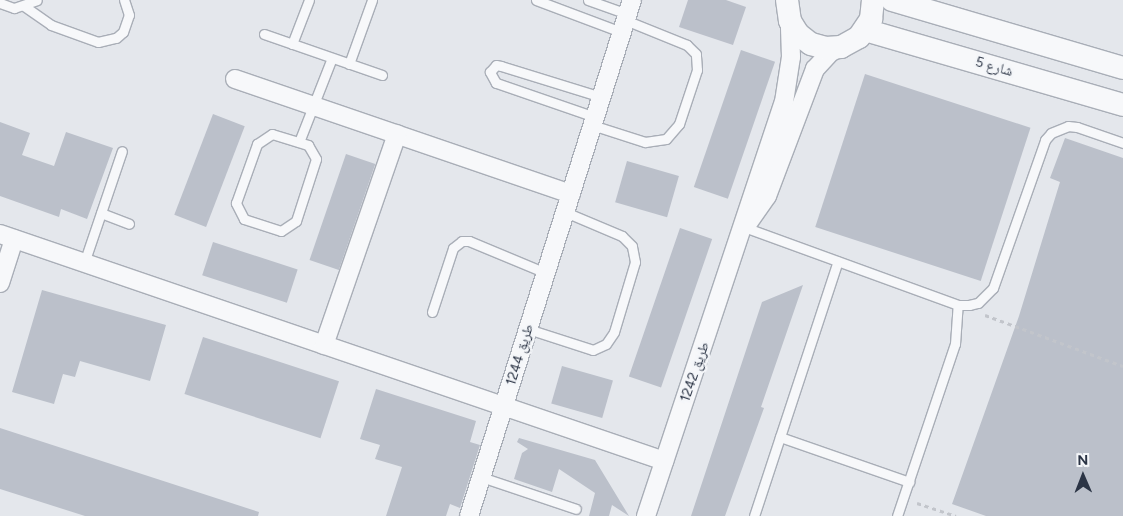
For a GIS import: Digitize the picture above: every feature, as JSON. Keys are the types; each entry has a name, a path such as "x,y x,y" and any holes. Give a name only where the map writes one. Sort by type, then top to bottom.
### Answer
{"street":[{"path":"787,6 798,34 811,44 826,48 841,47 866,30 871,19 873,0"},
{"path":"892,0 1123,68"},
{"name":"طريق 1242","path":"646,516 744,227 754,184 789,80 787,6"},
{"name":"طريق 1244","path":"469,516 626,16"},
{"name":"شارع 5","path":"866,30 1123,105"},
{"name":"طريق 1242","path":"744,227 767,196 815,69 841,47"},
{"path":"235,79 571,194"},
{"path":"324,345 397,134"},
{"path":"0,283 7,237 664,461"}],"lane":[{"path":"0,3 14,8 37,0"},
{"path":"24,6 51,26 98,42 108,42 116,38 128,24 129,15 124,0"},
{"path":"292,44 309,0"},
{"path":"349,64 372,0"},
{"path":"536,0 626,16"},
{"path":"588,0 687,45 696,54 697,70 679,124 666,139 645,142 496,83 490,72 501,66 601,97"},
{"path":"264,34 382,76"},
{"path":"299,142 332,58"},
{"path":"744,227 958,305 978,303 993,288 1045,140 1051,133 1068,126 1077,127 1123,143"},
{"path":"272,134 299,142 312,149 316,159 296,221 281,231 244,219 237,209 237,197 260,139 272,134"},
{"path":"84,263 122,151"},
{"path":"528,328 593,350 606,344 614,332 635,262 632,246 622,236 565,212"},
{"path":"101,213 129,224"},
{"path":"432,312 454,248 462,241 469,241 546,273"},
{"path":"754,516 838,262"},
{"path":"897,516 955,344 958,305"},
{"path":"780,437 909,482"},
{"path":"482,477 576,509"}],"path":[{"path":"958,305 1123,366"},
{"path":"903,498 956,516"}],"building":[{"path":"688,0 726,0 746,7 733,45 679,27"},
{"path":"741,50 775,62 728,199 694,187"},
{"path":"865,74 1030,128 981,281 815,227"},
{"path":"213,114 245,126 206,227 174,215"},
{"path":"0,122 30,133 22,155 54,166 66,132 113,148 87,219 61,209 59,217 0,196"},
{"path":"1065,138 1123,158 1123,516 986,516 952,504 1019,316 1060,182 1050,178"},
{"path":"346,154 375,164 339,270 310,260"},
{"path":"627,161 679,176 667,217 615,202"},
{"path":"680,228 712,239 661,388 629,376"},
{"path":"213,242 298,270 287,303 202,275"},
{"path":"803,285 761,407 764,408 725,516 691,516 762,302"},
{"path":"42,290 166,325 150,381 80,361 75,377 63,374 54,404 12,392"},
{"path":"203,337 339,381 320,438 184,394"},
{"path":"562,366 613,381 602,418 551,403"},
{"path":"376,389 476,421 470,442 480,445 460,508 450,504 446,516 386,516 402,467 375,459 380,445 360,439"},
{"path":"0,428 259,512 258,516 85,516 0,489"},
{"path":"519,438 595,460 629,516 612,505 609,516 589,516 595,493 559,469 552,492 514,479 522,453 528,449 517,442"}]}
